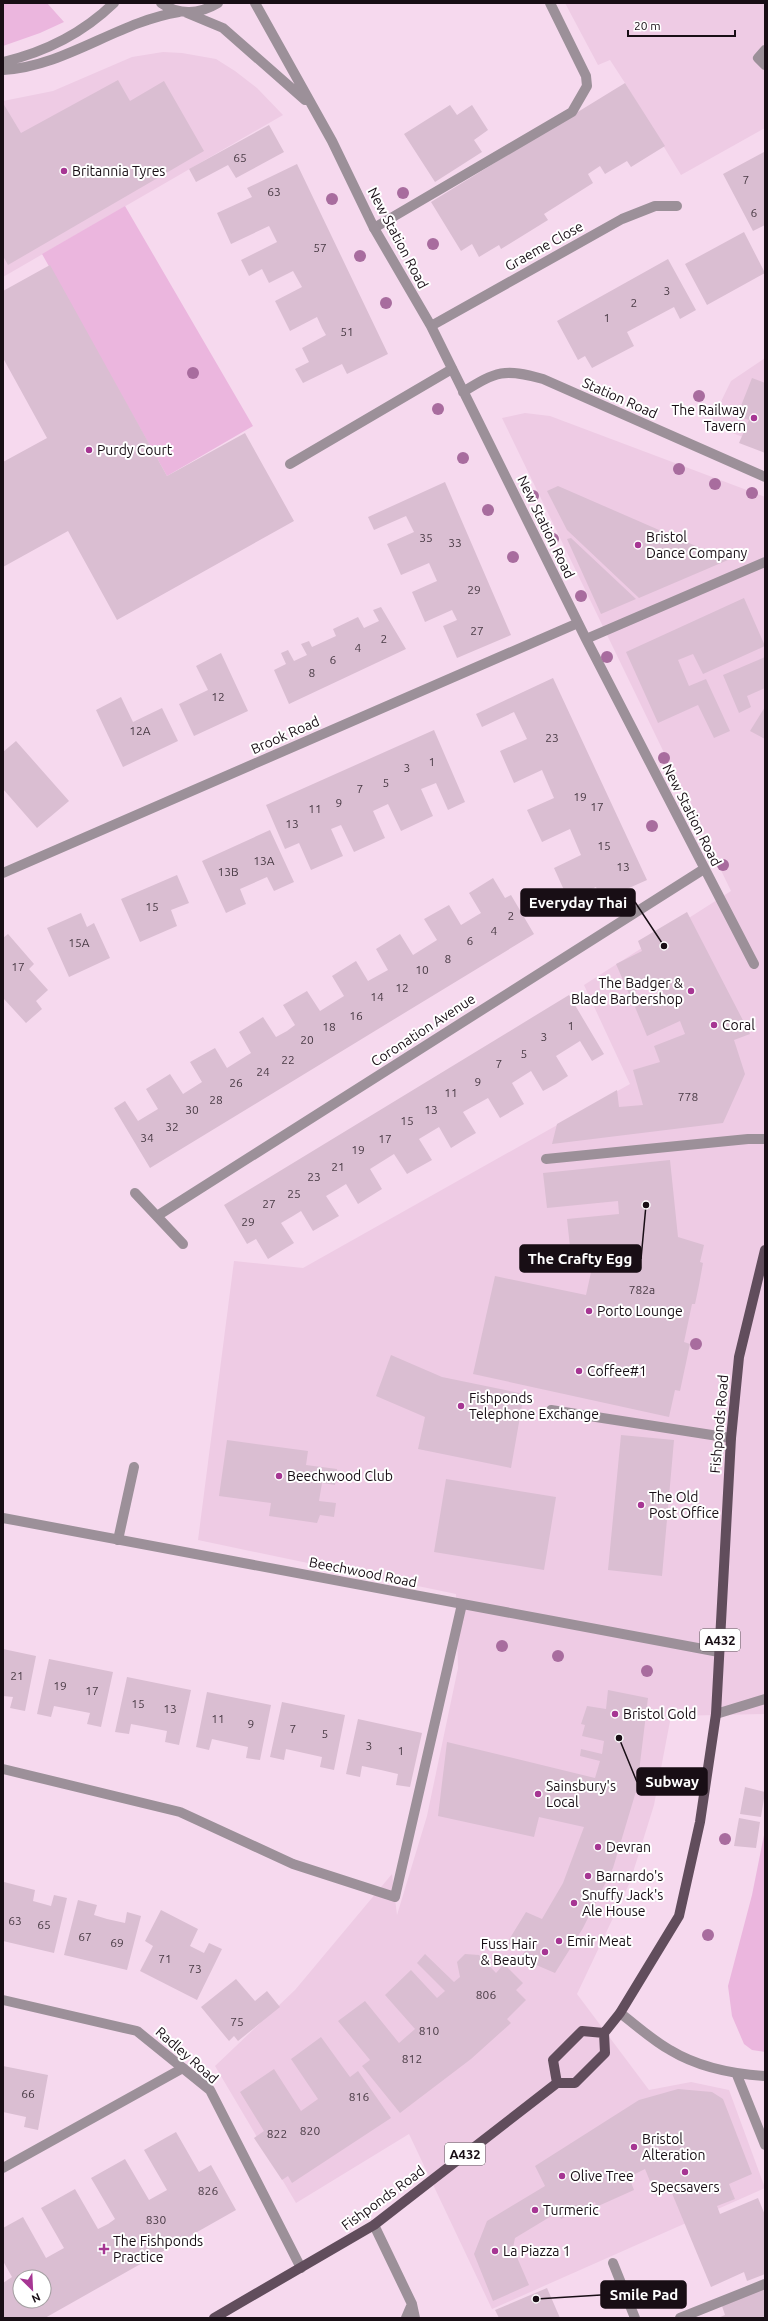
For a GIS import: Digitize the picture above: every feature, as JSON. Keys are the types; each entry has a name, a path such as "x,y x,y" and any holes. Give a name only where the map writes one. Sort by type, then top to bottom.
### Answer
{"main road":[{"name":"Fishponds Road","path":"604,2033 620,2013 679,1916 700,1822 716,1714 731,1438 739,1357 765,1250"},
{"path":"582,2031 604,2033 605,2053 576,2083 557,2083 553,2060 582,2031"},
{"name":"Fishponds Road","path":"214,2318 374,2225 557,2083"}],"street":[{"path":"3,62 43,51 70,38 114,3"},
{"name":"New Station Road","path":"161,3 223,28 310,104"},
{"path":"3,70 30,66 56,59 142,20 183,12 203,10 218,3"},
{"name":"New Station Road","path":"255,3 332,141 374,228 430,326 586,639 754,964"},
{"path":"374,228 572,112 587,86 586,76 550,3"},
{"path":"765,50 758,58 765,65"},
{"name":"Graeme Close","path":"430,326 622,218 655,206 677,206"},
{"path":"290,464 452,369"},
{"name":"Station Road","path":"463,392 486,377 503,372 525,374 543,379 765,477"},
{"path":"586,639 765,562"},
{"name":"Brook Road","path":"3,873 578,623"},
{"name":"Coronation Avenue","path":"157,1216 704,869"},
{"path":"546,1159 748,1139 765,1139"},
{"path":"135,1193 183,1244"},
{"path":"551,1410 731,1438"},
{"path":"118,1540 134,1467"},
{"name":"Beechwood Road","path":"3,1518 719,1652"},
{"path":"3,1769 180,1812 293,1864 395,1897 462,1604"},
{"path":"716,1714 765,1699"},
{"name":"Radley Road","path":"3,2000 137,2030 210,2090 301,2268"},
{"path":"620,2013 670,2050 737,2075 765,2076"},
{"path":"3,2168 183,2068"},
{"path":"737,2075 765,2145"},
{"path":"374,2225 412,2304 415,2318"},
{"path":"613,2263 635,2318"},
{"path":"680,2318 765,2284"},
{"path":"406,2318 412,2304"}],"shaded area":[{"path":"3,3 47,3 64,22 40,33 3,46"},
{"path":"565,3 765,3 765,128 681,175 610,60 598,65"},
{"path":"163,52 182,53 216,59 257,88 283,115 3,277 3,101 53,91 132,57"},
{"path":"125,206 253,426 167,476 42,254"},
{"path":"765,358 765,446 710,424 731,381"},
{"path":"525,413 550,416 765,497 765,1714 671,1716 654,1805 630,1882 577,1994 649,2090 691,2082 729,2090 765,2188 492,2309 409,2134 296,2203 215,2066 295,1990 392,1874 397,1915 427,1816 458,1668 456,1594 198,1540 234,1261 303,1268 630,1084 584,985 731,891 502,418"},
{"path":"765,1830 765,2052 752,2050 744,2044 732,2016 728,1986 752,1895"}],"building":[{"path":"118,80 130,101 164,81 204,151 8,265 3,256 3,103 21,133"},
{"path":"625,83 665,146 631,167 627,161 605,174 600,166 588,174 593,183 544,214 548,220 501,249 499,245 479,257 472,244 461,251 431,202"},
{"path":"450,105 457,115 472,105 488,130 474,140 482,152 435,182 404,134"},
{"path":"269,125 284,152 236,178 228,165 196,182 189,169"},
{"path":"764,152 765,225 753,231 723,174"},
{"path":"297,164 388,354 347,374 342,364 303,383 295,369 309,362 302,348 326,335 317,317 290,331 275,301 302,287 293,271 269,283 262,269 249,276 241,260 277,242 269,226 231,244 217,213 252,197 247,188"},
{"path":"744,232 765,273 707,305 685,264"},
{"path":"668,259 696,310 680,319 674,307 627,332 634,346 592,368 585,356 578,360 557,321"},
{"name":"Purdy Court","path":"50,265 167,476 245,433 294,521 117,620 68,531 3,567 3,462 47,438 3,358 3,291"},
{"name":"The Railway Tavern","path":"752,378 765,383 765,453 739,443 749,420 737,416"},
{"path":"445,482 511,635 457,658 443,626 457,620 452,610 425,622 412,592 437,581 429,563 401,575 387,544 414,532 406,516 374,530 368,517"},
{"name":"Bristol Dance Company","path":"558,486 728,560 639,598 567,530 547,491"},
{"path":"571,538 636,599 601,614 567,539"},
{"path":"744,598 765,646 703,674 693,654 678,660 689,686 706,679 730,731 714,738 698,705 658,723 626,652"},
{"path":"381,607 406,649 289,704 274,670 286,664 281,653 288,650 294,661 307,655 301,644 309,641 312,647 336,636 333,629 358,617 364,628 379,621 373,610"},
{"path":"221,653 248,711 194,736 179,704 208,690 196,666"},
{"path":"765,657 765,688 747,696 751,707 739,713 723,675"},
{"path":"553,678 647,880 602,900 596,887 568,899 554,868 581,855 570,829 542,842 527,810 554,798 542,770 514,783 500,751 527,739 514,712 482,727 476,714"},
{"path":"121,697 133,722 162,708 178,741 123,767 96,710"},
{"path":"765,707 765,739 750,731"},
{"path":"434,730 465,802 448,810 436,783 421,789 433,816 401,831 388,804 373,811 385,838 354,852 341,825 331,829 343,856 311,870 299,843 285,849 266,805"},
{"path":"16,741 69,801 37,828 3,789 3,752"},
{"path":"270,830 294,882 274,891 267,877 240,889 246,904 226,913 202,861"},
{"path":"177,875 189,903 171,910 177,926 140,942 121,899"},
{"path":"493,878 505,898 511,895 534,934 150,1168 114,1108 125,1101 138,1121 158,1109 146,1089 170,1074 183,1094 202,1082 190,1062 215,1048 227,1068 251,1053 239,1032 263,1017 276,1037 287,1031 295,1025 283,1005 307,991 320,1011 344,996 332,976 356,961 368,981 388,970 376,949 400,934 413,955 437,940 424,919 449,905 461,925 481,913 469,893"},
{"path":"687,912 750,1034 734,1040 745,1074 723,1123 552,1144 557,1124 617,1090 619,1107 643,1105 633,1070 660,1062 654,1046 685,1034 680,1021 647,1036 635,1007 664,994 658,980 629,994 616,964 642,951 638,941"},
{"path":"81,913 87,927 94,923 110,958 69,977 47,928"},
{"path":"8,934 34,964 29,969 48,990 36,1001 42,1009 26,1023 3,998 3,938"},
{"path":"569,995 604,1054 592,1061 580,1041 556,1056 568,1076 556,1084 543,1091 531,1071 512,1083 524,1104 500,1118 488,1098 463,1112 476,1133 451,1148 439,1127 419,1139 432,1160 407,1174 394,1154 370,1169 382,1189 358,1204 346,1184 326,1196 339,1216 313,1231 301,1211 281,1223 294,1243 268,1259 256,1239 247,1244 224,1205"},
{"path":"670,1160 678,1237 704,1245 700,1262 703,1263 699,1285 695,1304 692,1304 684,1342 690,1344 680,1391 675,1390 669,1417 473,1374 495,1276 586,1295 597,1245 570,1247 567,1219 619,1214 618,1201 547,1208 543,1173"},
{"name":"Fishponds Telephone Exchange","path":"391,1355 442,1377 524,1394 511,1468 418,1449 425,1417 376,1396"},
{"name":"The Old Post Office","path":"621,1435 674,1440 662,1576 608,1570"},
{"name":"Beechwood Club","path":"227,1440 308,1451 306,1465 337,1469 335,1485 322,1483 319,1501 336,1503 334,1517 320,1515 317,1523 269,1516 271,1503 219,1496"},
{"path":"446,1479 556,1497 544,1570 434,1552"},
{"path":"3,1649 36,1656 25,1711 10,1708 13,1697 3,1696"},
{"path":"49,1659 113,1672 101,1727 87,1724 90,1713 54,1706 51,1717 37,1714"},
{"path":"127,1677 191,1690 179,1745 165,1742 167,1731 131,1724 129,1734 115,1732"},
{"path":"608,1690 648,1698 637,1788 613,1868 583,1928 555,1973 520,1958 525,1951 507,1943 526,1912 542,1919 563,1883 584,1827 539,1817 534,1837 438,1816 447,1742 595,1778 600,1761 580,1756 581,1749 602,1754 604,1741 582,1736 585,1725 581,1724 587,1706 606,1709"},
{"path":"207,1692 271,1705 260,1760 246,1758 248,1747 212,1739 209,1750 196,1747"},
{"path":"282,1702 345,1715 334,1770 320,1767 322,1757 286,1749 284,1760 270,1757"},
{"path":"358,1719 422,1733 410,1787 396,1785 398,1774 362,1766 360,1777 346,1774"},
{"path":"745,1787 765,1792 761,1817 740,1814"},
{"path":"739,1818 760,1822 756,1848 734,1846"},
{"path":"4,1882 35,1890 33,1901 51,1906 54,1895 67,1898 54,1953 3,1941"},
{"path":"78,1900 97,1905 94,1915 107,1919 125,1923 127,1912 141,1916 127,1970 64,1955"},
{"path":"161,1910 198,1929 190,1946 204,1953 209,1943 222,1949 197,2000 140,1971 153,1946 145,1941"},
{"path":"425,1954 454,1982 460,1977 457,1962 465,1954 479,1955 496,1973 504,1964 523,1983 516,1990 526,2000 507,2019 511,2023 471,2059 400,2113 362,2066 370,2060 338,2021 365,2001 399,2043 415,2029 385,1995 411,1970 437,1998 445,1991 417,1963"},
{"path":"236,1979 255,2001 267,1991 280,2007 238,2041 234,2036 229,2041 201,2007"},
{"path":"321,2037 350,2077 358,2071 391,2118 292,2183 288,2176 282,2180 254,2138 264,2131 240,2092 274,2069 301,2111 318,2099 291,2059"},
{"path":"3,2066 48,2075 38,2130 24,2127 26,2117 3,2112"},
{"path":"678,2089 712,2092 723,2099 752,2174 729,2184 735,2199 717,2206 720,2214 758,2198 765,2215 765,2274 747,2281 744,2272 711,2287 671,2191 656,2196 645,2169 629,2177 634,2190 596,2207 595,2202 561,2219 558,2212 515,2238 513,2248 529,2285 493,2301 474,2254 487,2221 545,2186 535,2166 639,2100"},
{"path":"176,2132 199,2172 211,2165 236,2210 45,2318 3,2318 3,2283 12,2277 3,2261 3,2228 23,2217 46,2258 64,2248 41,2208 75,2189 98,2229 108,2224 115,2219 91,2178 125,2159 149,2200 167,2190 144,2150"},
{"path":"547,2288 560,2318 499,2318 495,2310"},
{"path":"765,2288 765,2318 718,2318 725,2315 722,2306"}],"place":[{"name":"Britannia Tyres","path":"64,171"},
{"name":"The Railway Tavern","path":"754,418"},
{"name":"Purdy Court","path":"89,450"},
{"name":"Bristol Dance Company","path":"638,545"},
{"name":"Everyday Thai","path":"664,946"},
{"name":"The Badger & Blade Barbershop","path":"691,991"},
{"name":"Coral","path":"714,1025"},
{"name":"The Crafty Egg","path":"646,1205"},
{"name":"Porto Lounge","path":"589,1311"},
{"name":"Coffee#1","path":"579,1371"},
{"name":"Fishponds Telephone Exchange","path":"461,1406"},
{"name":"Beechwood Club","path":"279,1476"},
{"name":"The Old Post Office","path":"641,1505"},
{"name":"Bristol Gold","path":"615,1714"},
{"name":"Subway","path":"619,1738"},
{"name":"Sainsbury's Local","path":"538,1794"},
{"name":"Devran","path":"598,1847"},
{"name":"Barnardo's","path":"588,1876"},
{"name":"Snuffy Jack's Ale House","path":"574,1903"},
{"name":"Emir Meat","path":"559,1941"},
{"name":"Fuss Hair & Beauty","path":"545,1952"},
{"name":"Bristol Alteration","path":"634,2147"},
{"name":"Specsavers","path":"685,2172"},
{"name":"Olive Tree","path":"562,2176"},
{"name":"Turmeric","path":"535,2210"},
{"name":"The Fishponds Practice","path":"104,2249"},
{"name":"La Piazza 1","path":"495,2251"},
{"name":"Smile Pad","path":"536,2299"}]}
